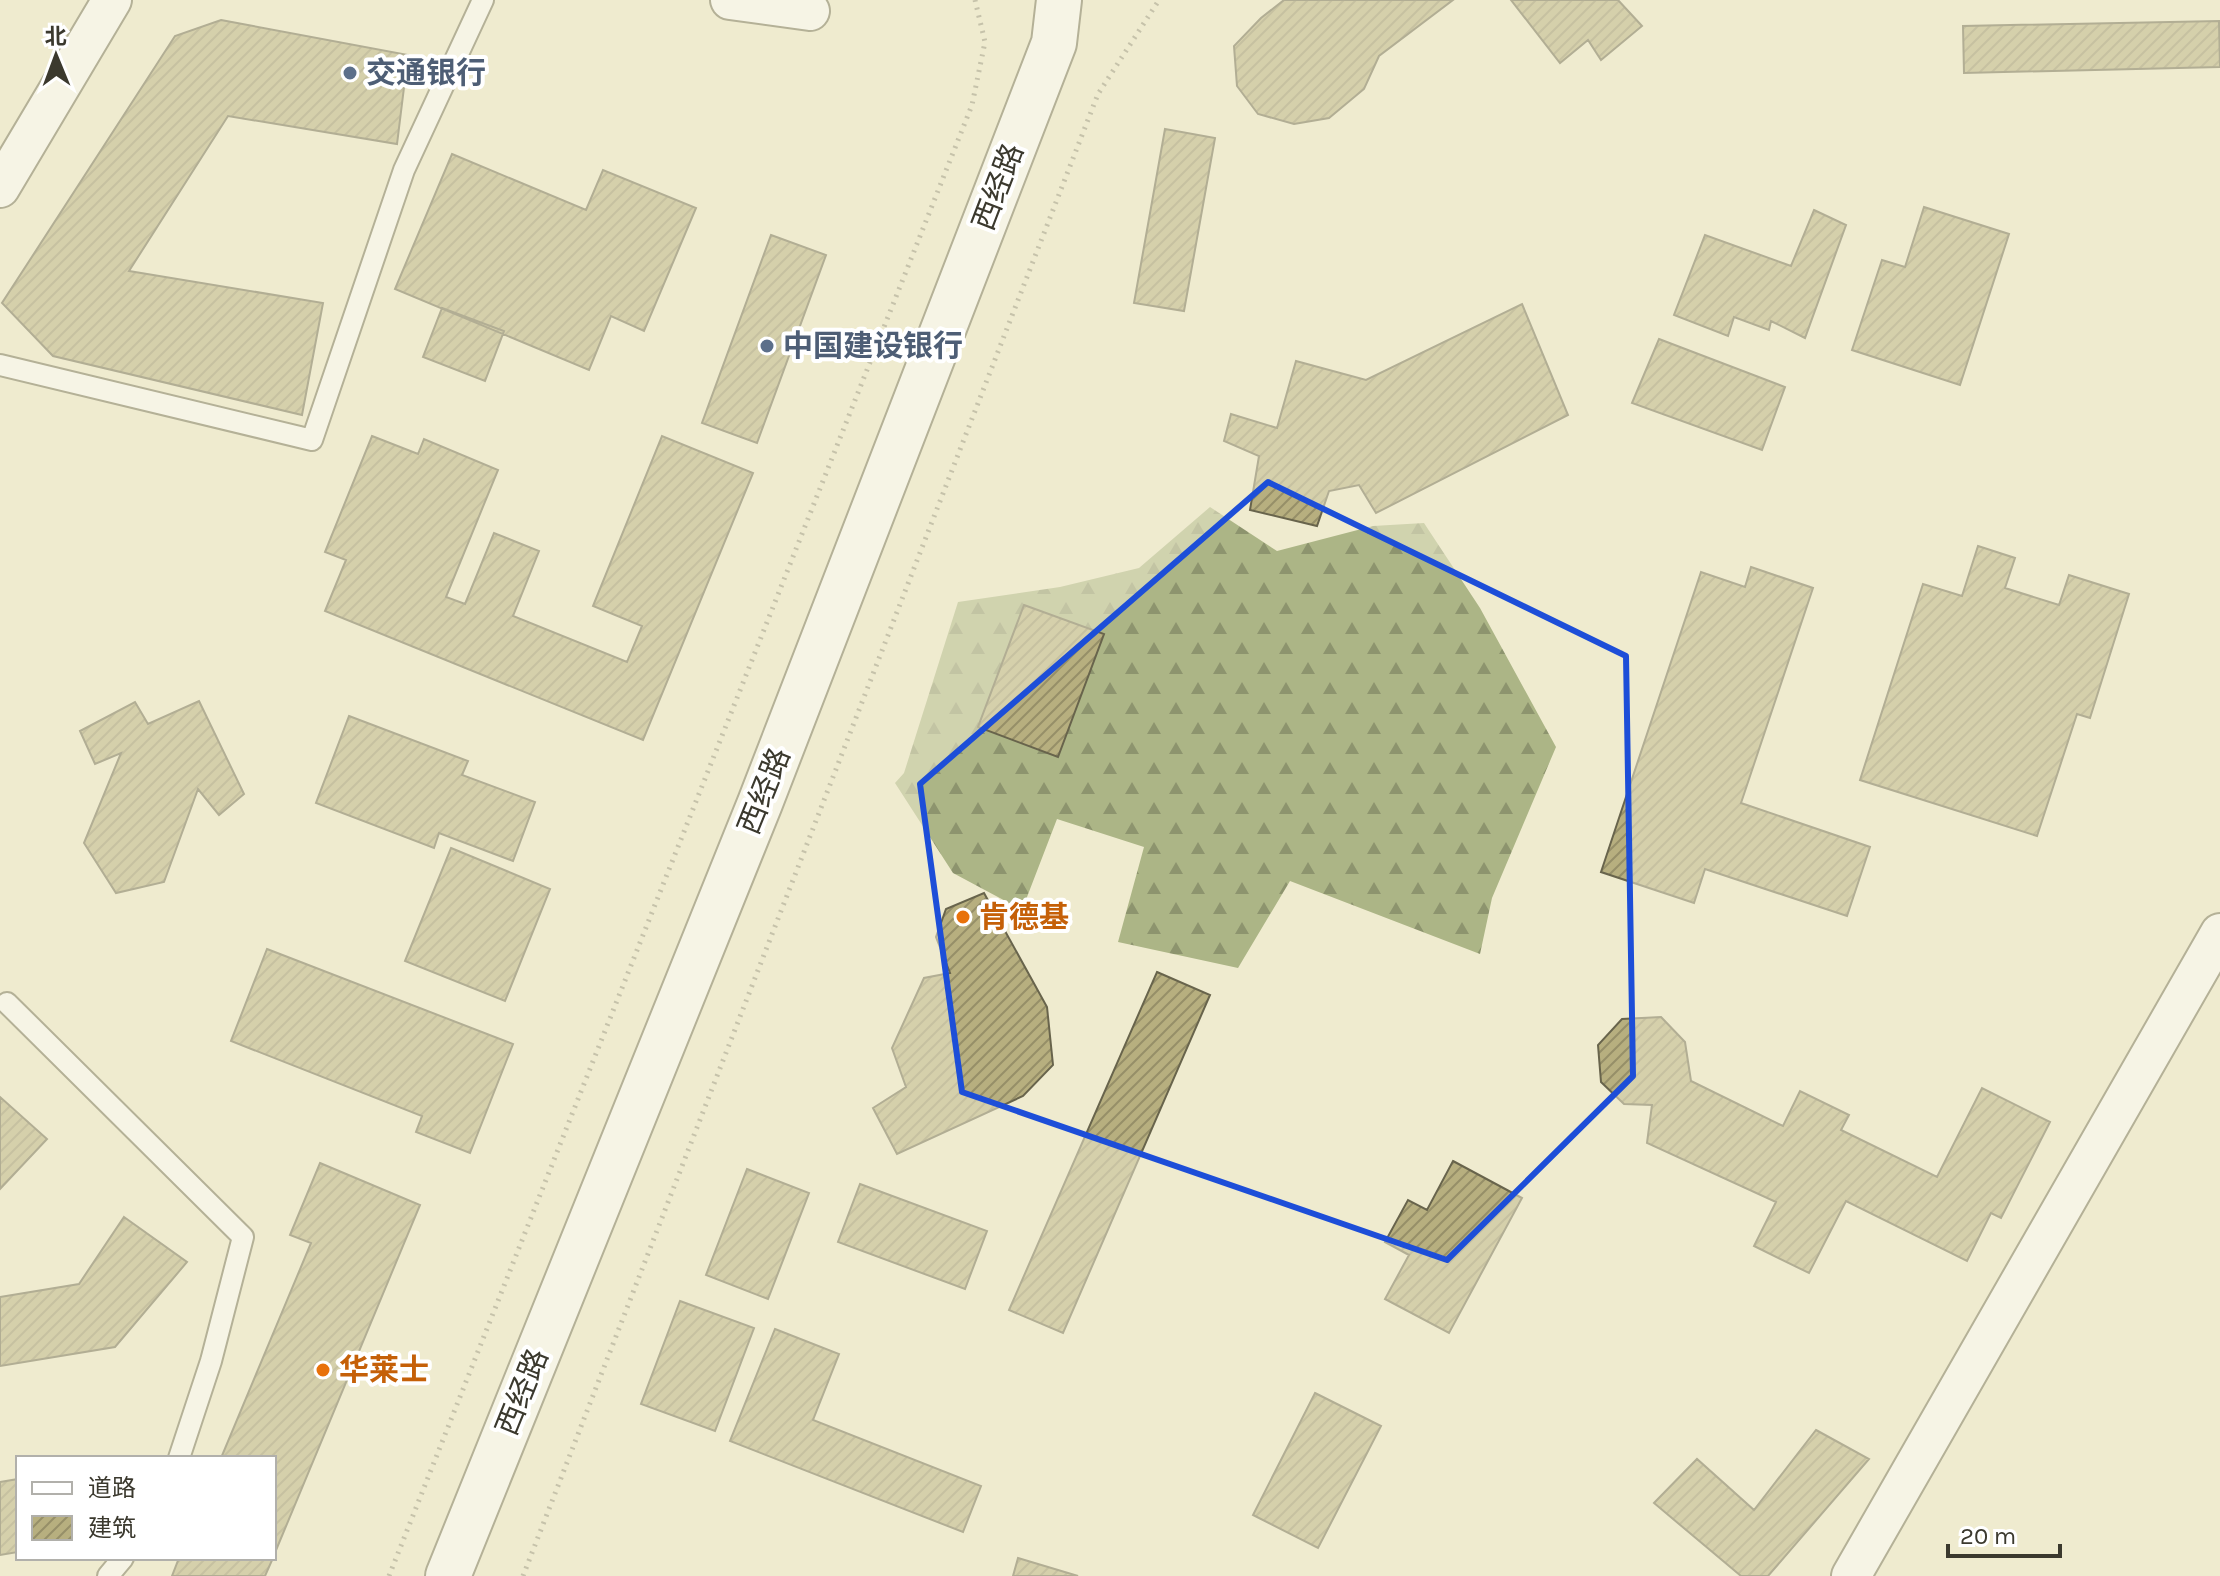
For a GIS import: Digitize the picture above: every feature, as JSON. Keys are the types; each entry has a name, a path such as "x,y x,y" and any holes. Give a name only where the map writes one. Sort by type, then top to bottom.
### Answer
{"main road":[{"path":"1026,0 1054,43 1087,0"},
{"name":"西经路","path":"448,1576 760,803 1054,43 1059,0"}],"street":[{"path":"0,188 112,0"},
{"path":"730,0 810,11"},
{"path":"1851,1576 2220,933"}],"lane":[{"path":"0,365 312,440 404,170 483,0"},
{"path":"7,1003 243,1237 211,1361 180,1456"},
{"path":"108,1576 121,1560"}],"path":[{"path":"389,1576 972,105 985,42 975,0"},
{"path":"523,1576 1098,94 1159,0"}],"highlighted area":[{"path":"1268,482 1626,656 1633,1076 1447,1260 962,1092 920,784"}],"green space":[{"path":"1210,507 1277,551 1373,526 1424,523 1480,608 1556,747 1492,898 1480,954 1290,881 1238,968 1118,942 1144,847 1057,819 1022,910 953,873 895,783 904,773 958,602 1060,587 1139,568"}],"building":[{"path":"1284,0 1453,0 1379,56 1364,89 1329,118 1294,124 1258,114 1237,86 1234,46"},
{"path":"1511,0 1618,0 1642,26 1601,60 1588,40 1560,63"},
{"path":"221,20 408,55 397,144 228,116 129,271 323,303 302,415 53,356 2,303 175,36"},
{"path":"2219,21 2220,67 1964,73 1963,26"},
{"path":"1165,129 1215,138 1184,311 1134,303"},
{"path":"452,154 586,210 603,170 696,208 644,331 611,316 589,370 395,289"},
{"path":"1924,207 2009,234 1960,385 1852,350 1882,260 1905,267"},
{"path":"1814,210 1846,225 1805,338 1771,321 1769,330 1734,317 1728,336 1674,315 1705,235 1791,266"},
{"path":"771,235 826,255 757,443 702,423"},
{"path":"1522,304 1568,415 1376,513 1359,485 1329,491 1317,526 1250,510 1259,456 1224,441 1231,414 1277,428 1296,361 1366,380"},
{"path":"442,308 504,331 485,381 423,357"},
{"path":"1659,339 1785,387 1762,450 1632,403"},
{"path":"372,436 418,454 424,439 498,470 446,597 465,604 494,533 539,551 513,616 627,662 642,626 593,606 662,436 753,473 643,740 325,611 346,560 325,552"},
{"path":"1978,546 2015,558 2005,588 2059,605 2069,575 2129,594 2090,718 2077,714 2037,836 1860,780 1923,584 1962,596"},
{"path":"1751,567 1813,588 1741,803 1870,847 1847,916 1705,869 1694,903 1601,872 1701,572 1745,587"},
{"path":"1024,605 1104,634 1058,757 978,727"},
{"path":"199,701 244,794 219,815 198,789 164,882 116,893 84,843 121,753 95,764 80,731 135,702 148,724"},
{"path":"349,716 468,761 462,775 535,802 513,861 439,833 434,848 316,803"},
{"path":"451,848 550,889 505,1001 405,961"},
{"path":"984,893 1047,1007 1053,1065 1023,1096 897,1154 873,1108 906,1087 892,1048 924,978 950,973 936,937 946,909"},
{"path":"267,949 513,1044 470,1153 416,1132 422,1116 231,1041"},
{"path":"1157,972 1210,995 1063,1333 1009,1310"},
{"path":"1661,1017 1685,1042 1691,1081 1783,1126 1800,1091 1849,1115 1841,1130 1937,1177 1982,1088 2050,1122 2001,1218 1991,1213 1967,1261 1846,1201 1809,1273 1754,1246 1776,1202 1647,1143 1652,1105 1624,1104 1601,1082 1598,1045 1622,1019"},
{"path":"0,1097 47,1139 0,1189"},
{"path":"1453,1161 1522,1198 1449,1333 1385,1299 1409,1255 1385,1242 1408,1200 1427,1210"},
{"path":"320,1163 420,1205 276,1550 276,1456 222,1456 311,1243 290,1235"},
{"path":"747,1169 809,1193 768,1299 706,1275"},
{"path":"860,1184 987,1231 965,1289 838,1242"},
{"path":"124,1217 187,1262 115,1347 0,1366 0,1297 79,1284"},
{"path":"680,1301 754,1328 715,1431 641,1404"},
{"path":"775,1329 839,1354 813,1420 981,1486 963,1532 730,1441"},
{"path":"1315,1393 1381,1426 1318,1548 1253,1515"},
{"path":"1816,1430 1869,1459 1768,1576 1741,1576 1654,1503 1697,1459 1754,1510"},
{"path":"16,1479 16,1552 0,1555 0,1482"},
{"path":"1018,1558 1078,1576 1013,1576"},
{"path":"178,1560 272,1560 265,1576 172,1576"}],"place":[{"name":"交通银行","path":"350,73"},
{"name":"中国建设银行","path":"767,346"},
{"name":"肯德基","path":"963,917"},
{"name":"华莱士","path":"323,1370"}]}
